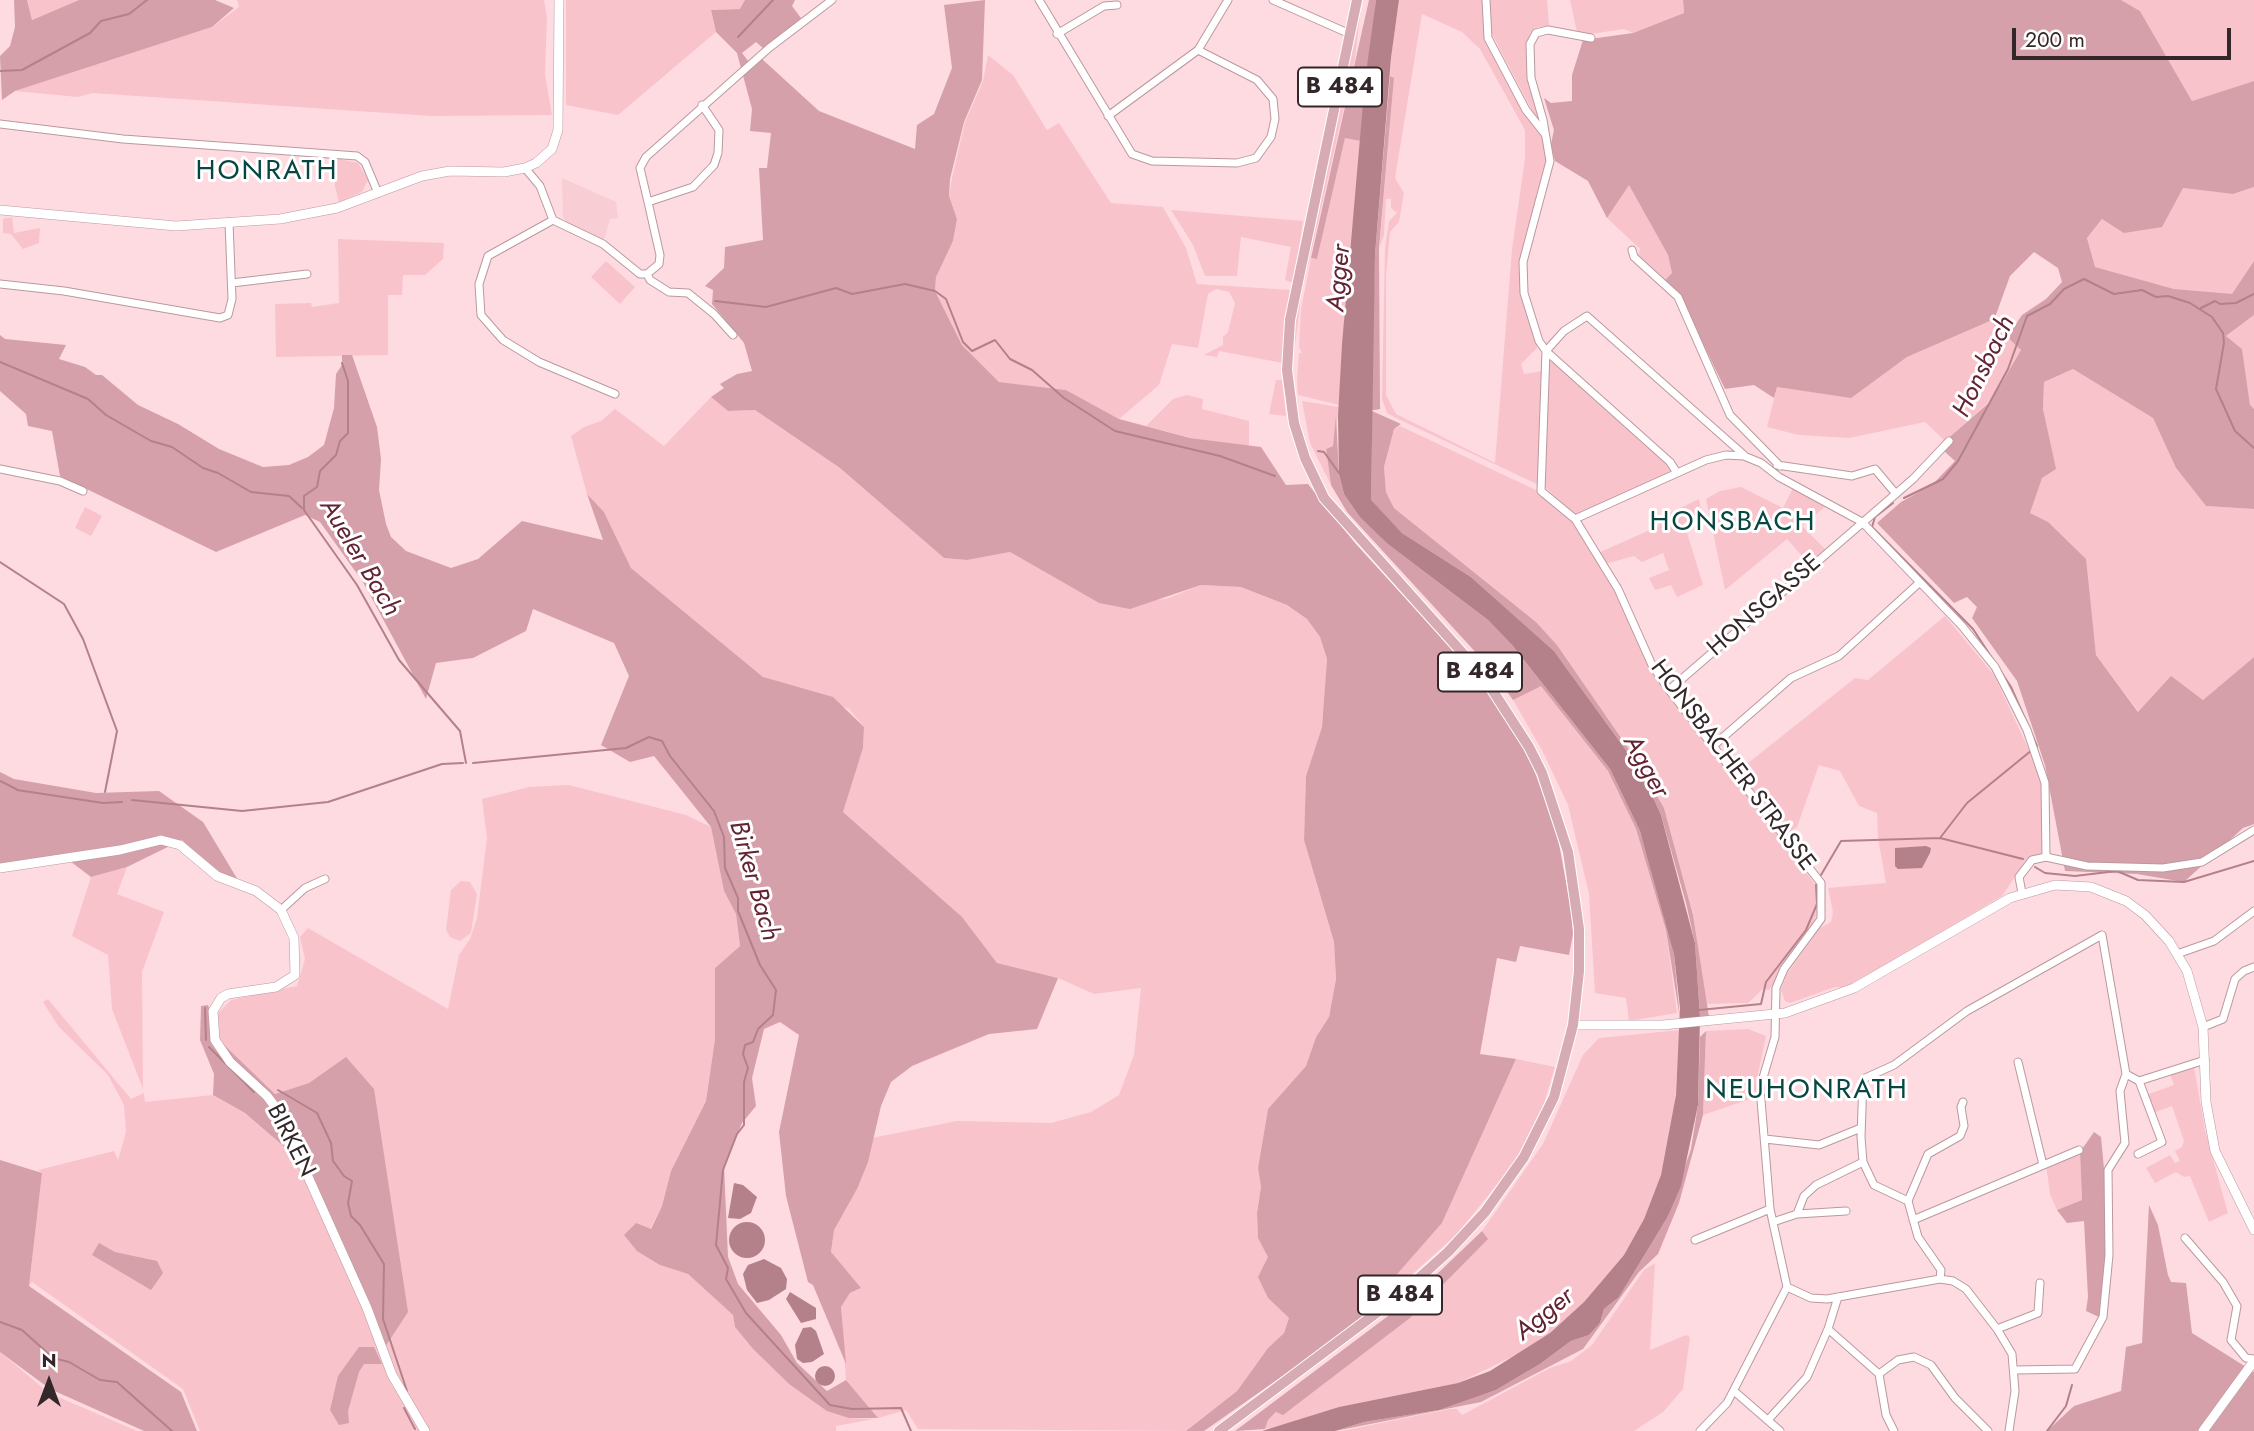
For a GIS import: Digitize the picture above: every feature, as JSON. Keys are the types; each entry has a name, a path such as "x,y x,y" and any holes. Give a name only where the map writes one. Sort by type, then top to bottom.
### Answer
{"main road":[{"name":"B 484","path":"1219,1431 1399,1296 1448,1252 1485,1212 1524,1157 1542,1124 1560,1080 1573,1025 1578,971 1575,888 1559,820 1542,773 1514,721 1484,677 1324,498 1305,458 1294,423 1287,370 1290,320 1357,0"}],"street":[{"path":"0,209 176,226 229,222 319,213 409,180 445,171 504,172 524,168 536,163 552,149 558,130 559,0"},
{"path":"524,168 540,186 553,220 603,244 640,274 647,274 659,264 660,255 640,163 769,48 832,0"},
{"path":"1039,0 1057,34 1132,153 1142,158 1237,163 1256,158 1271,137 1275,119 1273,99 1257,80 1198,50"},
{"path":"1108,116 1198,50 1228,0"},
{"path":"1274,0 1350,34"},
{"path":"1486,0 1488,38 1526,110 1546,135"},
{"path":"1057,34 1104,6 1116,5"},
{"path":"1591,38 1548,30 1536,33 1530,44 1531,78 1550,161 1523,262 1524,293 1539,341 1546,351 1670,462 1677,473"},
{"path":"648,202 693,187 713,165 721,140 715,123 702,105"},
{"path":"0,124 92,137 357,156 365,162 378,192"},
{"path":"553,220 488,256 479,285 481,315 503,340 539,362 615,394"},
{"path":"0,285 64,291 214,319 228,315 232,283 229,222"},
{"path":"1632,250 1634,257 1678,297 1730,415 1780,466"},
{"path":"232,283 307,274"},
{"path":"647,274 650,280 669,292 688,293 714,314 733,335"},
{"path":"1546,351 1564,331 1587,316 1744,456"},
{"name":"HONSBACHER STRASSE","path":"1546,351 1541,491 1575,519 1618,589 1652,665 1669,690 1822,883 1821,919 1779,979 1775,1037 1760,1088 1770,1209 1787,1287"},
{"name":"HONSGASSE","path":"1669,690 1896,494 1949,441"},
{"path":"1575,519 1706,460 1726,455 1744,456 1761,463 1852,476 1875,469 1896,494"},
{"path":"1761,463 1779,477 1862,522 1962,626 1995,667 2027,730 2045,783 2046,857"},
{"path":"0,469 60,481 83,491"},
{"path":"1713,746 1791,678 1839,656 1919,583"},
{"path":"2022,893 2019,877 2032,860 2046,857 2087,866 2163,868 2202,862 2254,830"},
{"path":"0,868 120,850 161,840 180,845 217,876 256,891 281,910 305,888 325,879"},
{"path":"1573,1025 1663,1025 1775,1016 1811,1006 1854,988 2022,893 2055,885 2074,885 2110,894 2145,915 2177,954 2193,985 2203,1027 2206,1102 2215,1151 2254,1230"},
{"name":"BIRKEN","path":"281,910 293,938 295,975 276,987 228,994 221,998 213,1011 215,1041 230,1062 267,1096 279,1112 367,1308 393,1375 425,1431"},
{"path":"2177,954 2214,941 2236,921 2254,911"},
{"path":"1908,1200 1874,1185 1864,1162 1861,1128 1863,1079 1894,1065 1967,1011 2102,935 2126,1074 2120,1091 2125,1143 2108,1170 2109,1255 2103,1317 2075,1369 2015,1370"},
{"path":"2203,1027 2223,1019 2235,979 2254,967"},
{"path":"2139,1081 2205,1060"},
{"path":"2018,1062 2043,1165"},
{"path":"2126,1074 2139,1081 2162,1142 2138,1154"},
{"path":"1940,1279 1941,1269 1927,1254 1908,1200 1928,1154 1960,1136 1964,1126 1961,1107 1963,1102"},
{"path":"1765,1139 1818,1144 1861,1128"},
{"path":"1913,1220 2079,1150"},
{"path":"1797,1214 1804,1196 1816,1185 1864,1162"},
{"path":"1695,1240 1770,1209"},
{"path":"1773,1222 1797,1214 1846,1211"},
{"path":"2185,1238 2223,1282 2236,1306 2231,1340 2246,1358 2254,1360 2203,1431"},
{"path":"1700,1431 1727,1403 1787,1287 1816,1299 1940,1279 1953,1281 1966,1289 1997,1329 2012,1354 2015,1370 2009,1431"},
{"path":"1997,1329 2038,1314 2040,1283"},
{"path":"1768,1420 1807,1377 1828,1329 1838,1297"},
{"path":"1828,1329 1880,1374 1885,1415 1894,1431"},
{"path":"1880,1374 1898,1360 1922,1359 1931,1365 1955,1398 1988,1431"},
{"path":"1734,1391 1780,1431"}],"shaded area":[{"path":"14,0 27,0 32,20 79,0 215,0 234,8 212,27 15,91 2,100 0,56 10,46 15,27"},
{"path":"27,0 79,0 32,20"},
{"path":"237,0 544,0 547,17 545,74 552,115 431,116 93,93 78,97 15,91 212,27 239,7"},
{"path":"566,0 745,0 741,9 711,10 716,32 618,115 566,105"},
{"path":"745,0 795,0 792,6 801,18 764,49 756,42 742,53 752,66 762,59 819,111 915,149 917,125 934,114 952,68 944,5 985,0 982,80 964,122 950,179 949,196 957,219 953,241 936,277 935,291 962,345 999,382 1066,390 1119,419 1190,438 1261,447 1286,485 1308,484 1355,543 1482,682 1528,754 1556,828 1571,909 1573,934 1569,955 1520,946 1516,962 1497,958 1480,1054 1516,1059 1442,1223 1385,1288 1381,1302 1324,1347 1204,1431 1186,1431 1237,1391 1268,1348 1284,1333 1289,1318 1268,1298 1258,1277 1268,1257 1258,1238 1257,1213 1261,1187 1258,1168 1268,1109 1306,1066 1316,1037 1329,1017 1336,979 1334,942 1304,840 1306,776 1322,727 1327,659 1320,637 1307,619 1287,605 1241,587 1201,585 1130,609 1099,603 1010,552 967,560 944,558 840,468 755,410 728,411 711,397 724,388 720,384 737,374 752,371 744,343 712,304 713,290 705,286 724,268 725,247 763,240 759,168 767,168 771,133 750,131 752,109 737,53 716,32 711,10 740,9"},
{"path":"1369,0 1376,0 1361,141 1345,138 1317,259 1311,258"},
{"path":"1376,0 1399,0 1391,58 1375,255 1371,500 1402,533 1471,577 1554,651 1641,771 1661,815 1695,943 1700,1017 1698,1105 1681,1186 1667,1218 1619,1297 1604,1309 1600,1323 1589,1335 1571,1341 1540,1364 1496,1390 1439,1410 1364,1422 1335,1431 1262,1431 1339,1407 1458,1383 1490,1371 1550,1333 1584,1302 1624,1255 1644,1219 1661,1175 1676,1095 1680,1008 1674,954 1640,831 1610,769 1512,645 1488,620 1389,545 1361,518 1344,494 1339,474 1338,416 1342,344 1365,81"},
{"path":"1399,0 1485,0 1487,36 1524,112 1544,140 1548,160 1520,274 1537,343 1537,348 1521,364 1524,374 1542,371 1539,485 1396,418 1387,413 1382,399 1385,248 1389,221 1397,213 1391,208 1391,199 1386,199 1384,235 1379,248 1394,78 1390,76","holes":["1422,14 1462,32 1480,49 1525,130 1525,159 1512,249 1495,463 1396,414 1386,395 1386,276 1390,232 1399,222 1404,193 1395,178"]},
{"path":"1489,0 1547,0 1549,26 1538,27 1530,33 1526,48 1528,74 1541,120 1538,122 1492,34"},
{"path":"1570,0 1683,0 1684,13 1633,33 1624,29 1585,35 1577,32"},
{"path":"1683,0 2121,0 2140,11 2192,101 2254,81 2254,187 2233,194 2183,188 2162,227 2124,233 2102,219 2087,238 2095,267 2174,289 2232,294 2254,261 2254,315 2226,336 2242,349 2250,405 2254,409 2254,509 2206,506 2176,468 2153,418 2073,369 2044,382 2043,409 2056,469 2042,478 2030,513 2048,522 2086,559 2096,655 2138,712 2171,676 2203,700 2254,657 2254,824 2243,828 2184,882 2137,874 2065,871 2045,765 2017,681 1972,618 1977,607 1967,597 1954,603 1877,523 1901,502 1933,484 1955,461 1945,452 1945,441 1991,401 2021,350 1990,321 1907,357 1851,398 1777,387 1774,398 1754,385 1725,389 1681,298 1665,280 1672,273 1668,255 1629,185 1607,218 1588,181 1555,161 1551,144 1554,130 1544,98 1551,103 1572,101 1572,75 1583,40 1633,33 1684,13","holes":["2034,252 2058,268 2062,282 2046,299 2022,315 2009,334 1994,320 2010,276"]},
{"path":"2121,0 2254,0 2254,81 2192,101 2140,11"},
{"path":"1360,15 1355,59 1301,297 1295,346 1294,325 1314,222"},
{"path":"988,55 1013,75 1047,130 1059,123 1111,203 1163,207 1186,248 1197,284 1290,290 1283,363 1219,351 1217,357 1204,355 1223,345 1223,337 1228,332 1235,303 1229,292 1216,289 1208,294 1198,348 1172,344 1159,385 1119,419 1066,390 999,382 962,345 935,291 936,276 953,241 957,219 949,196 952,178 965,122 983,81"},
{"path":"1390,76 1394,78 1379,247 1380,409 1372,410 1375,255"},
{"path":"1345,137 1361,141 1347,279 1339,405 1298,395 1297,381 1299,353 1302,353 1299,347 1301,310 1311,258 1317,259"},
{"path":"335,158 358,163 368,180 362,192 339,202 335,187"},
{"path":"562,178 616,202 618,218 610,219 604,240 568,224 563,217"},
{"path":"1629,184 1668,255 1672,273 1665,280 1638,256 1640,249 1607,218"},
{"path":"2254,187 2254,261 2232,295 2174,289 2095,267 2087,238 2102,219 2183,188 2233,194"},
{"path":"1171,210 1303,221 1294,283 1285,280 1291,247 1241,237 1237,276 1205,276 1193,245"},
{"path":"12,217 14,233 40,228 39,243 23,249 11,234 3,233 3,219"},
{"path":"338,239 444,243 443,259 425,275 403,275 402,295 388,295 388,355 276,357 275,304 311,303 312,307 339,303"},
{"path":"606,261 635,287 620,304 591,277"},
{"path":"2254,315 2254,409 2250,406 2242,349 2226,336"},
{"path":"1990,321 2021,350 1991,400 1945,441 1925,422 1849,438 1799,435 1767,427 1777,387 1851,397 1907,357"},
{"path":"0,335 5,339 66,345 59,359 102,375 138,405 178,424 219,449 263,467 289,465 308,457 324,445 334,408 336,374 342,365 342,355 352,355 377,427 381,459 379,490 386,524 391,537 406,551 451,568 478,559 522,521 603,540 587,494 604,512 631,568 763,677 833,697 864,727 863,748 843,812 962,917 997,963 1058,978 1037,1029 989,1034 912,1066 891,1082 881,1106 868,1162 857,1189 834,1230 831,1252 861,1288 850,1293 841,1307 846,1364 813,1285 808,1282 786,1196 779,1132 799,1035 780,1022 764,1029 752,1078 756,1106 742,1123 724,1166 728,1257 738,1284 781,1335 797,1363 827,1391 846,1380 878,1418 849,1418 827,1411 789,1384 735,1327 733,1315 688,1274 660,1265 637,1251 624,1235 636,1223 651,1229 662,1206 671,1171 706,1101 715,1039 715,968 740,946 736,914 724,891 711,827 654,756 630,762 601,745 629,676 614,643 533,609 526,631 473,658 436,663 426,699 363,582 320,522 305,515 216,552 60,476 52,431 28,426 26,414 0,391"},
{"path":"1553,361 1668,463 1671,469 1667,475 1576,516 1544,486 1548,363"},
{"path":"2073,369 2153,418 2176,468 2206,506 2254,509 2254,657 2203,700 2171,677 2139,712 2096,655 2091,613 2030,513 2042,477 2055,468 2043,409 2044,382"},
{"path":"1276,380 1282,380 1286,416 1269,414"},
{"path":"1187,395 1203,399 1202,409 1249,421 1249,446 1191,438 1146,426 1173,399"},
{"path":"711,397 728,411 755,410 840,468 944,558 967,560 1010,552 1099,603 1166,599 1201,585 1241,587 1287,605 1307,619 1320,637 1327,659 1322,727 1306,776 1304,840 1334,942 1336,979 1329,1017 1316,1037 1306,1066 1268,1109 1258,1168 1261,1187 1257,1213 1258,1238 1269,1257 1268,1298 1289,1318 1284,1333 1268,1348 1237,1391 1186,1431 918,1429 906,1410 878,1418 846,1380 841,1307 850,1293 860,1289 831,1252 834,1229 857,1189 872,1138 957,1121 1051,1123 1091,1112 1119,1095 1134,1055 1141,988 1094,994 1058,978 997,963 961,917 843,812 863,748 864,727 849,709 763,677 631,568 604,512 587,494 571,436 584,427 601,421 615,409 664,446"},
{"path":"1302,401 1339,407 1333,446 1326,449 1331,485 1310,443"},
{"path":"1372,411 1401,424 1394,429 1384,467 1386,492 1394,508 1536,622 1557,645 1637,761 1664,808 1693,915 1709,1017 1700,1017 1695,943 1686,903 1661,815 1641,771 1554,651 1471,577 1402,533 1371,501"},
{"path":"1336,416 1339,474 1344,494 1389,545 1488,620 1512,645 1610,769 1640,831 1665,913 1674,954 1680,1019 1666,930 1636,829 1608,771 1541,686 1513,700 1491,669 1347,512 1331,485 1326,449 1333,446"},
{"path":"1400,426 1540,492 1570,519 1614,589 1655,676 1814,883 1820,885 1820,908 1810,929 1769,990 1763,989 1748,1003 1706,1004 1693,915 1664,808 1637,761 1557,645 1536,622 1394,508 1386,492 1384,467 1394,429"},
{"path":"1741,487 1783,508 1793,488 1826,506 1802,526 1826,550 1809,564 1787,539 1725,590 1706,499 1720,491"},
{"path":"1699,499 1702,515 1684,523 1703,585 1677,597 1671,585 1655,590 1649,578 1669,570 1663,553 1642,562 1634,556 1605,564 1598,553 1659,526 1657,519"},
{"path":"85,507 102,516 91,536 75,528"},
{"path":"1945,616 1994,675 2028,748 2032,745 2042,783 2044,854 2027,859 2002,896 1880,968 1845,987 1835,987 1790,1003 1785,1001 1781,990 1787,974 1820,928 1831,922 1833,912 1828,888 1886,883 1878,838 1877,813 1859,806 1840,771 1819,765 1797,827 1789,833 1738,771 1855,678 1868,680"},
{"path":"1541,685 1608,771 1636,829 1666,930 1677,1013 1629,1021 1626,998 1595,993 1589,894 1568,805 1542,750 1513,700"},
{"path":"0,772 14,779 96,793 159,791 203,822 238,880 220,875 182,840 127,867 91,877 66,858 0,864"},
{"path":"569,785 686,815 711,827 724,891 736,914 740,946 715,968 715,1039 706,1101 671,1171 662,1206 650,1229 660,1265 688,1274 733,1315 735,1327 789,1384 849,1418 874,1419 836,1426 836,1431 430,1431 400,1382 385,1347 346,1058 309,1083 275,1094 218,1040 218,1013 231,1000 297,986 305,959 300,937 308,928 448,1009 459,955 470,939 477,918 487,838 482,799 529,787"},
{"path":"1895,848 1931,848 1922,868 1898,869 1895,866"},
{"path":"127,867 117,894 164,912 142,972 143,1089 112,1009 108,955 72,936 91,877"},
{"path":"461,881 470,882 477,894 471,933 460,941 450,937 446,930 451,890"},
{"path":"48,999 131,1099 144,1093 145,1102 213,1095 245,1113 303,1163 391,1379 421,1431 200,1431 183,1389 32,1282 29,1286 42,1173 38,1170 114,1151 118,1160 126,1132 124,1105 108,1075 59,1027 43,1002"},
{"path":"208,1005 219,1040 275,1094 309,1083 346,1057 374,1089 408,1312 385,1347 303,1163 245,1113 213,1095 214,1074 200,1040 201,1006"},
{"path":"1748,1029 1766,1036 1753,1098 1703,1115 1706,1031"},
{"path":"1680,1030 1674,1117 1661,1175 1644,1219 1624,1255 1584,1302 1550,1333 1520,1353 1458,1383 1339,1407 1287,1426 1265,1429 1268,1420 1277,1412 1283,1414 1410,1318 1487,1239 1482,1231 1543,1144 1583,1055 1599,1038"},
{"path":"1706,1031 1703,1115 1679,1203 1658,1254 1639,1272 1583,1349 1481,1402 1335,1431 1364,1422 1438,1410 1496,1390 1540,1364 1571,1341 1589,1335 1600,1323 1604,1309 1619,1297 1667,1218 1691,1149 1698,1105 1700,1037"},
{"path":"1516,1059 1555,1067 1541,1113 1517,1160 1456,1235 1381,1302 1385,1288 1442,1223"},
{"path":"2194,1067 2205,1130 2228,1213 2209,1222 2190,1176 2184,1177 2176,1172 2155,1183 2146,1168 2170,1155 2175,1163 2180,1161 2175,1151 2182,1147 2184,1141 2172,1106 2153,1113 2146,1095 2174,1085 2170,1074"},
{"path":"2094,1132 2101,1137 2104,1169 2106,1246 2099,1317 2086,1311 2088,1297 2084,1221 2067,1223 2057,1210 2082,1200 2080,1152"},
{"path":"2080,1152 2082,1200 2057,1210 2050,1194 2046,1165"},
{"path":"0,1160 42,1173 29,1286 181,1392 197,1431 144,1431 50,1389 0,1352"},
{"path":"734,1183 743,1185 757,1197 751,1213 740,1219 728,1218"},
{"path":"2149,1205 2158,1225 2171,1282 2186,1283 2192,1333 2254,1372 2254,1431 2047,1431 2074,1406 2121,1391 2126,1347 2142,1343"},
{"path":"747,1222 760,1227 765,1240 760,1253 747,1258 734,1253 729,1240 734,1227"},
{"path":"1482,1231 1488,1239 1410,1318 1283,1415 1276,1412 1268,1420 1265,1429 1235,1431 1412,1298"},
{"path":"99,1243 115,1252 157,1261 163,1273 151,1290 92,1255"},
{"path":"764,1259 781,1268 787,1279 786,1289 769,1300 757,1303 747,1290 743,1274 748,1265"},
{"path":"1655,1263 1650,1350 1686,1335 1690,1337 1683,1389 1663,1412 1634,1431 1342,1431 1449,1409 1457,1409 1462,1415 1550,1368 1571,1361 1592,1345 1644,1270"},
{"path":"790,1292 816,1308 816,1319 801,1323 786,1299"},
{"path":"811,1327 816,1331 824,1354 812,1362 803,1363 797,1359 795,1345 803,1328"},
{"path":"359,1347 374,1347 382,1364 364,1364 359,1372 348,1411 349,1423 339,1425 330,1410 338,1376"},
{"path":"0,1352 49,1393 137,1431 0,1431"},
{"path":"825,1366 832,1369 835,1376 832,1383 825,1386 818,1383 815,1376 818,1369"}],"waterway":[{"path":"0,71 22,70 90,33 101,21 129,14 147,0"},
{"path":"738,37 773,0"},
{"name":"Honsbach","path":"1904,498 1943,479 1958,461 2008,369 2027,316 2050,304 2064,289 2084,279 2114,294 2142,290 2156,297 2168,296 2190,303 2212,317 2223,333 2224,343 2216,389 2235,431 2254,448"},
{"path":"715,301 766,307 836,288 852,294 905,284 935,291 946,299 963,342 972,351 995,340 1010,359 1032,370 1064,398 1115,431 1220,456 1275,476"},
{"path":"2201,308 2215,301 2220,304 2236,303 2254,294"},
{"path":"0,362 88,399 106,415 151,441 172,447 203,468 218,473 251,492 289,496 302,508"},
{"name":"Aueler Bach","path":"342,363 348,381 348,433 340,441 336,455 320,471 317,487 304,496 304,510 357,585 399,660 460,731 466,763"},
{"path":"1318,451 1324,452 1339,473"},
{"name":"Honsbach","path":"1893,503 1875,517 1872,527 1973,629 2011,687 2037,746"},
{"path":"0,562 64,604 83,639 117,731 105,792"},
{"name":"Birker Bach","path":"473,763 626,748 649,737 662,741 670,756 714,811 724,837 725,868 738,898 738,911 760,965 776,990 773,1015 758,1029 753,1042 745,1045 743,1054 748,1068 744,1082 744,1125 737,1134 723,1170 716,1245 728,1268 726,1279 746,1313 830,1405 852,1409 901,1408 911,1431"},
{"name":"Honsbach","path":"1821,875 1841,841 1940,838 1967,803 2032,750"},
{"name":"Aueler Bach","path":"132,800 242,811 328,802 442,764 463,763"},
{"path":"0,781 16,789"},
{"path":"17,790 103,803 122,802"},
{"path":"1940,838 2023,859"},
{"path":"2035,867 2045,873 2075,876 2117,871 2138,880 2184,882 2254,861"},
{"name":"Honsbach","path":"1699,1010 1761,1004 1766,982 1806,930 1817,904 1816,885"},
{"path":"205,1008 206,1040"},
{"path":"209,1047 254,1092"},
{"path":"278,1090 317,1113 331,1143 333,1161 344,1176 352,1181 348,1203 351,1216 360,1225 384,1264 383,1319 407,1391"},
{"path":"0,1322 22,1330 53,1358 69,1362 100,1380 117,1382 172,1431"},
{"path":"2047,1431 2066,1406 2072,1385"},
{"path":"404,1408 415,1429"}],"district":[{"name":"HONRATH","path":"267,172"},
{"name":"HONSBACH","path":"1733,523"},
{"name":"NEUHONRATH","path":"1807,1091"}],"water label":[{"name":"Agger","path":"1340,278"},
{"name":"Agger","path":"1645,767"},
{"name":"Agger","path":"1545,1315"}]}
